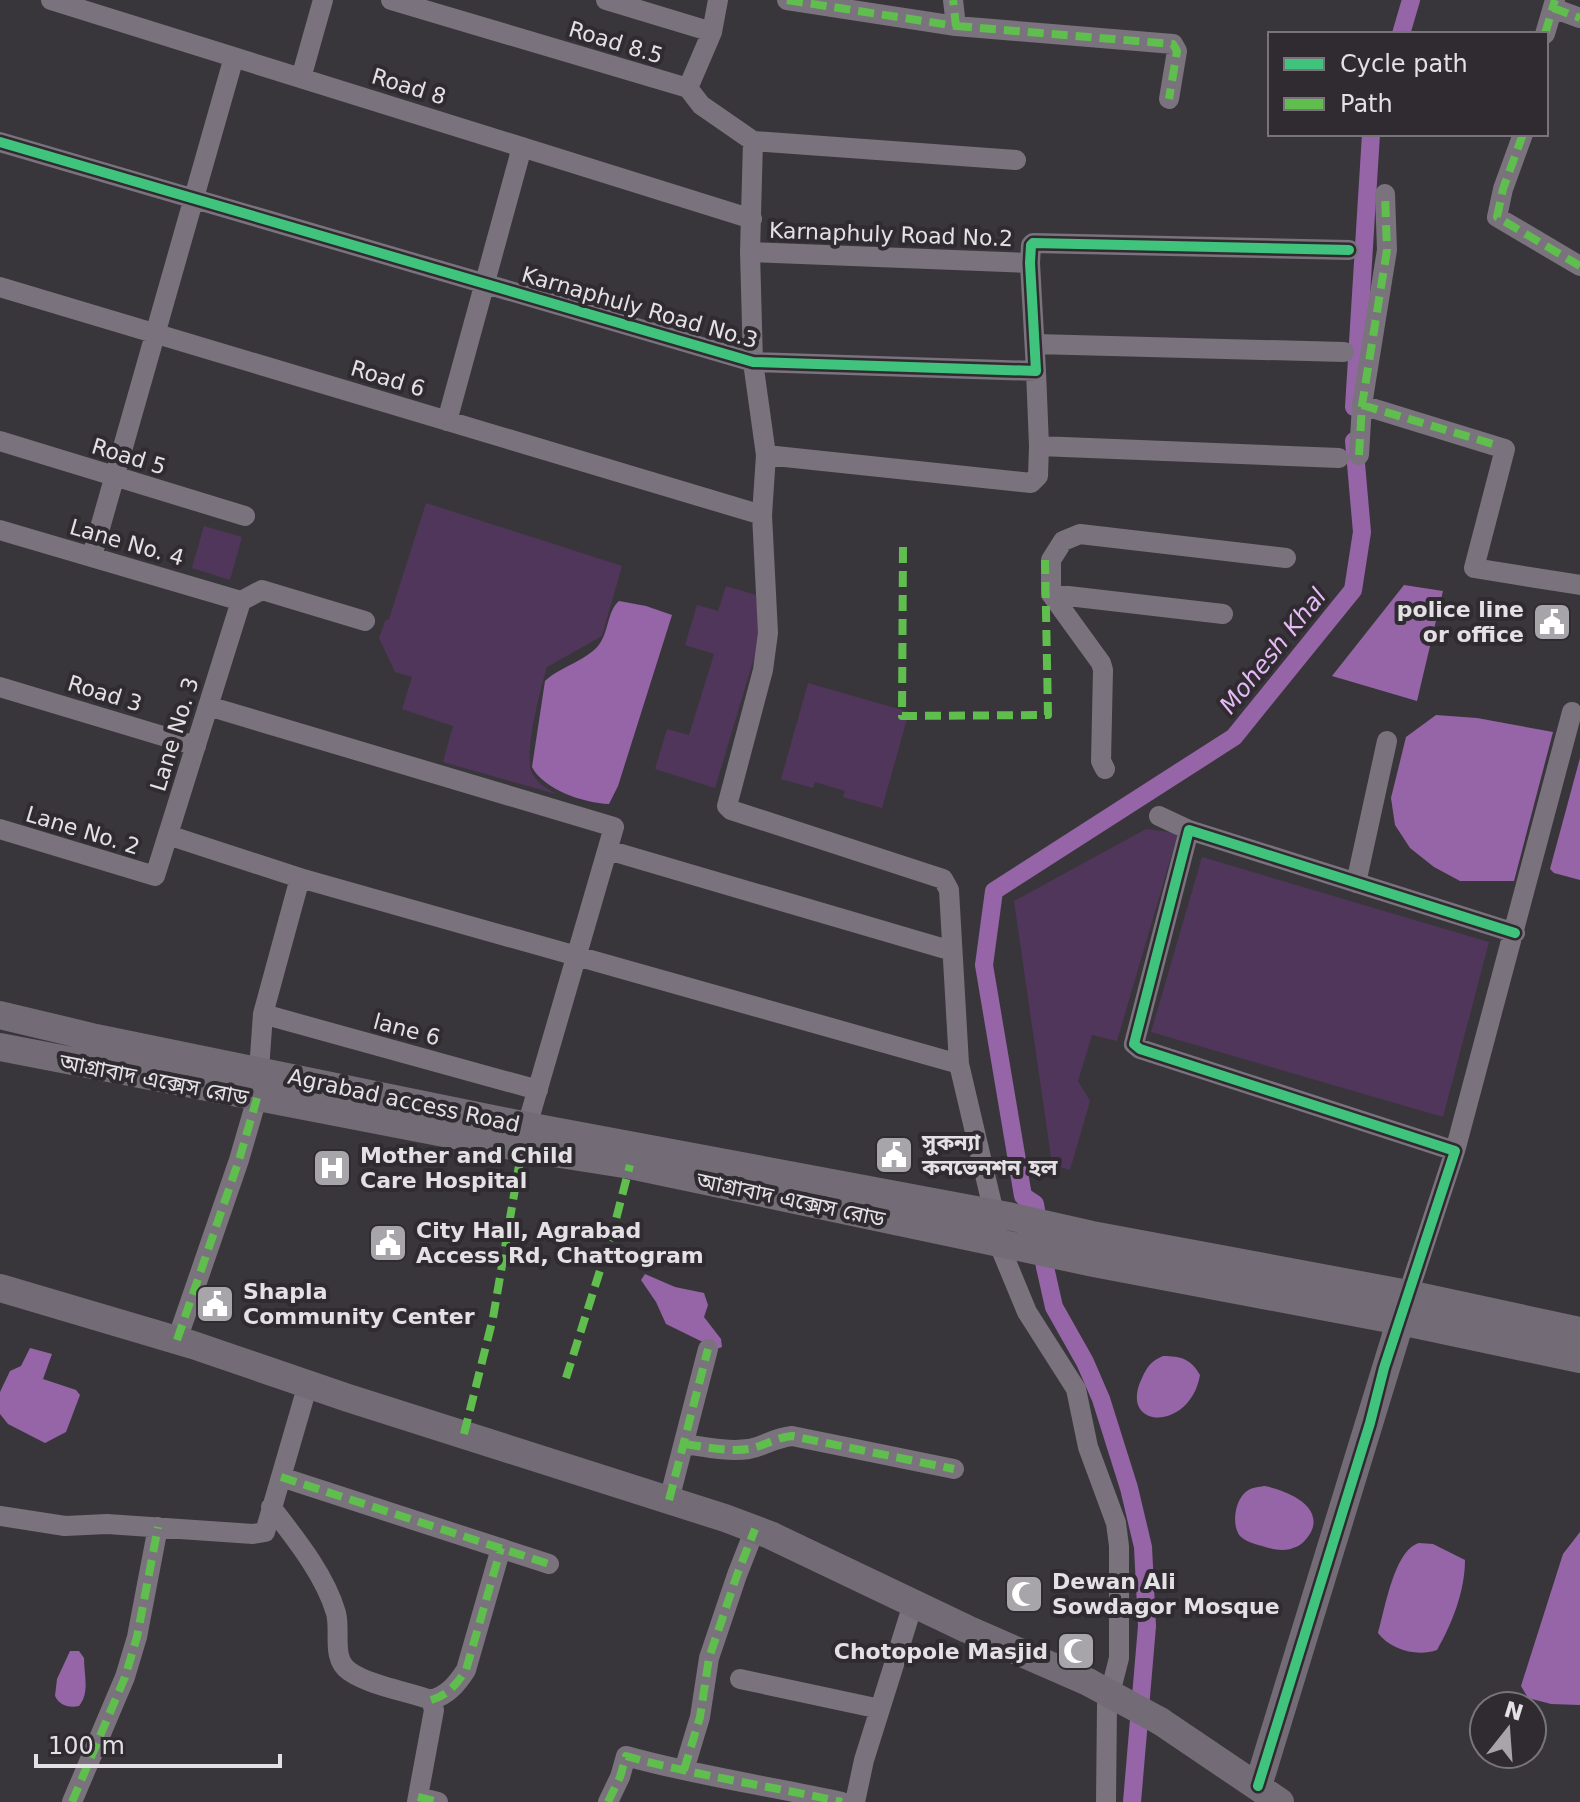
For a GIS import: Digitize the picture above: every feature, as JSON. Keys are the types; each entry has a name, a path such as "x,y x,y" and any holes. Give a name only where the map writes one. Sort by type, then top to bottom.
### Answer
{"main road":[{"name":"Agrabad access Road","path":"0,1015 96,1038 258,1069 1002,1229 1092,1235 1408,1294"},
{"name":"আগ্রাবাদ এক্সেস রোড","path":"0,1047 257,1098 1002,1229 1094,1263 1580,1359"},
{"path":"0,1288 177,1340 755,1529 1088,1682 1160,1721 1269,1794 1408,1294 1580,1331"}],"street":[{"name":"Road 8","path":"51,0 752,219"},
{"path":"301,78 323,0"},
{"name":"Road 8.5","path":"391,0 688,88"},
{"path":"606,0 712,32"},
{"path":"718,0 712,32 688,88 701,105 753,141 1016,160"},
{"path":"787,0 956,26 1173,44 1177,51 1169,99"},
{"path":"953,0 956,26"},
{"path":"1546,32 1554,4 1580,18"},
{"path":"92,556 234,57"},
{"path":"1522,136 1503,189 1497,217 1580,266"},
{"path":"753,141 750,252 753,362 766,455 762,515 768,633 763,670 727,806 731,810 943,879 949,890 959,1064 1002,1229 1027,1312 1076,1389 1088,1447 1116,1523 1119,1546 1119,1658 1107,1705 1106,1802"},
{"name":"Karnaphuly Road No.3","path":"0,142 753,362 1036,371"},
{"path":"447,421 522,147"},
{"path":"1039,446 1349,457 1362,405 1387,250 1385,194"},
{"path":"766,455 1031,483 1038,476 1039,446 1030,263 1033,243 1349,250"},
{"name":"Karnaphuly Road No.2","path":"750,252 1030,263"},
{"name":"Road 6","path":"0,287 762,515"},
{"path":"1035,344 1344,352"},
{"path":"1362,405 1505,449 1474,568 1580,585"},
{"name":"Road 5","path":"0,441 245,516"},
{"name":"Lane No. 4","path":"0,530 241,601"},
{"path":"1105,769 1101,761 1101,663 1051,594 1051,560 1063,541 1080,534 1286,558"},
{"path":"241,601 262,590 365,621"},
{"path":"1051,594 1223,614"},
{"name":"Lane No. 3","path":"151,876 157,874 241,601"},
{"name":"Road 3","path":"0,687 196,746"},
{"path":"208,706 611,825 614,830 527,1126"},
{"path":"1408,1294 1455,1151 1572,712"},
{"path":"1356,883 1387,741"},
{"path":"1159,816 1189,830 1515,933"},
{"name":"Lane No. 2","path":"0,829 151,876"},
{"path":"1189,830 1134,1044 1140,1049 1455,1151"},
{"path":"168,835 300,878 959,1064"},
{"path":"608,850 952,951"},
{"path":"177,1340 257,1098 263,1014 300,878"},
{"name":"lane 6","path":"263,1014 538,1090"},
{"path":"669,1500 708,1349"},
{"path":"0,1516 65,1526 107,1524 253,1534 265,1532 308,1384"},
{"path":"685,1444 736,1450 753,1448 774,1438 792,1436 954,1469"},
{"path":"281,1477 549,1564"},
{"path":"271,1507 330,1596 337,1617 339,1657 347,1670 431,1700 443,1696 457,1684 466,1670 501,1548"},
{"path":"72,1802 129,1664 158,1527"},
{"path":"684,1770 700,1717 709,1658 755,1529"},
{"path":"855,1802 913,1604"},
{"path":"740,1679 880,1709"},
{"path":"424,1800 434,1710 431,1700"},
{"path":"608,1802 626,1756 842,1802"}],"shaded area":[{"path":"426,503 622,566 602,636 547,667 534,721 530,764 537,780 556,794 443,762 453,726 402,709 412,677 395,672 379,638 385,621 389,619"},
{"path":"204,526 242,537 230,580 192,568"},
{"path":"1404,585 1443,591 1417,701 1332,676"},
{"path":"726,586 756,595 760,638 715,788 655,769 667,729 689,735 714,654 685,645 697,605 718,611"},
{"path":"619,601 672,615 618,786 609,804 588,801 555,789 532,767 545,681 598,646 612,610"},
{"path":"808,683 909,712 882,808 843,797 845,791 815,782 813,788 781,779"},
{"path":"1436,715 1477,718 1553,732 1514,881 1460,881 1434,867 1410,848 1395,825 1391,798 1406,737"},
{"path":"1580,758 1580,880 1550,869"},
{"path":"1146,829 1178,833 1117,1041 1092,1035 1078,1081 1090,1101 1070,1170 1052,1164 1014,901"},
{"path":"1202,857 1489,942 1443,1117 1151,1032"},
{"path":"645,1274 675,1287 704,1293 708,1305 704,1317 721,1339 722,1347 717,1349 666,1324 641,1280"},
{"path":"30,1348 52,1354 43,1379 76,1390 80,1395 66,1432 45,1443 8,1424 0,1414 0,1392 10,1371 21,1366"},
{"path":"1163,1356 1185,1360 1200,1375 1194,1394 1183,1407 1171,1415 1158,1417 1147,1415 1139,1407 1137,1395 1148,1368"},
{"path":"1265,1486 1292,1495 1312,1514 1314,1522 1311,1532 1299,1546 1278,1550 1248,1541 1237,1531 1237,1506 1243,1495 1256,1487"},
{"path":"1580,1532 1580,1705 1548,1703 1548,1690 1523,1690 1521,1686 1563,1554"},
{"path":"1419,1543 1433,1544 1465,1560 1460,1595 1448,1629 1437,1650 1421,1653 1397,1648 1378,1633 1397,1568 1410,1548"},
{"path":"70,1651 79,1651 84,1658 84,1695 79,1706 75,1707 62,1704 55,1696 57,1679"}],"waterway":[{"name":"Mohesh Khal","path":"1402,32 1411,0"},
{"name":"Mohesh Khal","path":"1354,407 1371,136"},
{"name":"Mohesh Khal","path":"1132,1802 1147,1626 1143,1547 1129,1488 1101,1399 1085,1362 1054,1307 1035,1204 1023,1196 984,965 994,891 1234,737 1353,590 1362,532 1354,441"}],"marked path":[{"path":"787,0 956,26 953,0"},
{"path":"1546,32 1555,0"},
{"path":"1553,8 1580,18"},
{"path":"956,26 1173,44 1177,51 1169,99"},
{"path":"1522,136 1503,189 1497,217 1580,266"},
{"path":"1359,455 1362,405 1387,250 1385,194"},
{"path":"1362,405 1493,444"},
{"path":"903,547 902,716 1048,715 1045,560"},
{"path":"177,1340 257,1098"},
{"path":"464,1434 493,1318 522,1148"},
{"path":"566,1378 630,1165"},
{"path":"669,1500 708,1349"},
{"path":"685,1444 741,1450 792,1436 954,1469"},
{"path":"281,1477 549,1564"},
{"path":"72,1802 125,1677 137,1637 158,1527"},
{"path":"684,1770 700,1717 709,1658 755,1529"},
{"path":"431,1700 452,1688 466,1670 501,1548"},
{"path":"608,1802 626,1756 842,1802"},
{"path":"418,1797 438,1802"}],"cycle path":[{"path":"0,142 753,362 1036,371 1030,263 1033,243 1349,250"},
{"path":"1258,1786 1370,1423 1384,1368 1455,1151 1140,1049 1134,1044 1189,830 1515,933"}],"place":[{"name":"police line or office","path":"1552,622"},
{"name":"সুকন্যা কনভেনশন হল","path":"894,1155"},
{"name":"Mother and Child Care Hospital","path":"332,1168"},
{"name":"City Hall, Agrabad Access Rd, Chattogram","path":"388,1243"},
{"name":"Shapla Community Center","path":"215,1304"},
{"name":"Dewan Ali Sowdagor Mosque","path":"1024,1594"},
{"name":"Chotopole Masjid","path":"1076,1651"}]}
